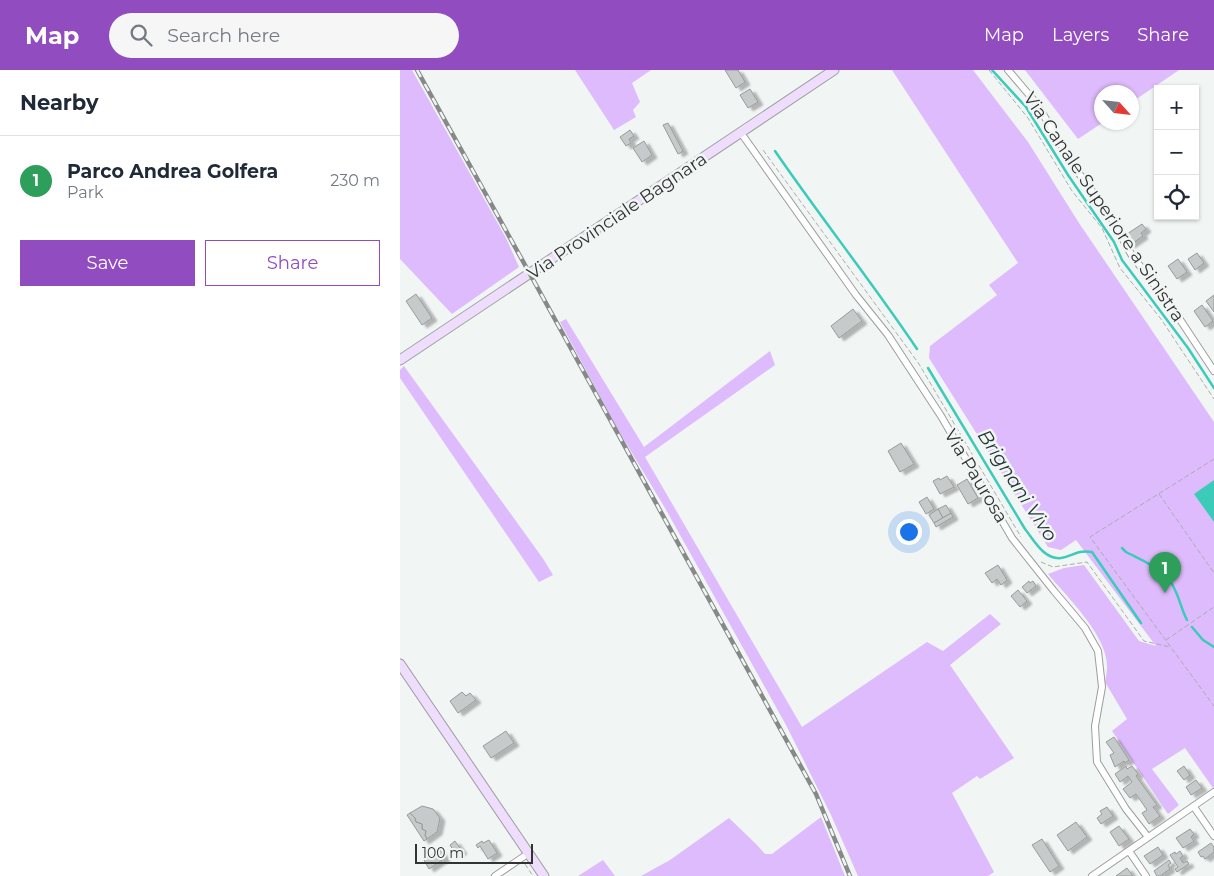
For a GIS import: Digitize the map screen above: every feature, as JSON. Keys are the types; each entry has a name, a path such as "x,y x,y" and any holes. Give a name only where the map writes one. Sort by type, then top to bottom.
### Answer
{"main road":[{"name":"Via Provinciale Bagnara","path":"400,360 834,70"},
{"path":"400,664 544,876"}],"street":[{"name":"Via Canale Superiore a Sinistra","path":"1008,70 1037,104 1075,168 1109,214 1131,254 1177,316 1214,371"},
{"name":"Via Paurosa","path":"741,133 856,295 888,336 941,416 1012,538 1085,628 1098,651 1102,687 1095,726 1098,762 1126,809 1148,837"},
{"path":"1092,876 1214,792"},
{"path":"1194,806 1214,836"},
{"path":"1129,851 1146,876"},
{"path":"495,876 528,853"}],"path":[{"path":"989,70 1028,118 1072,191 1102,228 1120,268 1161,318 1214,400"},
{"path":"755,152 764,150 893,326 919,364 1023,540"},
{"path":"1214,459 1090,537 1214,706"},
{"path":"1158,494 1214,574"},
{"path":"1040,562 1053,567 1087,562 1144,641 1170,647"},
{"path":"1165,640 1214,608"}],"shaded area":[{"path":"400,70 412,70 506,238 519,267 452,314 400,259"},
{"path":"575,70 651,70 632,83 640,102 633,110 636,117 614,130"},
{"path":"892,70 973,70 1028,142 1079,223 1214,422 1214,787 1185,748 1152,769 1179,805 1168,814 1112,731 1127,719 1105,682 1107,673 1106,655 1101,643 1085,618 1048,574 1064,568 1084,565 1139,641 1156,646 1076,540 1061,550 1048,547 929,358 930,346 997,295 989,285 1018,263"},
{"path":"1025,70 1179,70 1157,85 1154,85 1154,87 1139,97 1139,85 1094,85 1094,128 1078,139"},
{"path":"566,319 644,447 770,351 775,365 645,457 802,727 927,642 943,651 990,614 1001,624 950,665 1014,758 980,779 977,776 952,793 994,872 988,876 858,876 831,815 786,725 665,508 617,428 560,322"},
{"path":"404,366 553,575 539,582 400,378 400,370"},
{"path":"1214,480 1214,522 1194,494"},
{"path":"821,817 845,876 641,876 670,860 729,818 765,854 772,854"},
{"path":"603,860 615,876 578,876"}],"building":[{"path":"725,70 738,70 745,82 736,88"},
{"path":"750,89 758,102 748,108 740,95"},
{"path":"668,123 683,151 678,154 663,125"},
{"path":"630,130 634,136 629,139 631,143 626,146 620,137"},
{"path":"644,141 652,155 642,162 633,148"},
{"path":"1142,224 1146,229 1141,233 1143,236 1130,245 1124,236"},
{"path":"1197,253 1204,263 1195,270 1188,259"},
{"path":"1178,259 1187,272 1177,279 1168,266"},
{"path":"416,294 432,318 422,325 406,301"},
{"path":"1214,295 1214,312 1206,301"},
{"path":"1202,305 1213,321 1205,327 1194,311"},
{"path":"853,309 862,321 839,338 831,326"},
{"path":"901,443 914,464 900,472 888,451"},
{"path":"947,476 954,487 940,494 933,481"},
{"path":"967,479 978,498 968,504 957,485"},
{"path":"927,497 934,509 926,514 919,502"},
{"path":"946,505 951,513 943,518 938,509"},
{"path":"938,509 943,518 934,523 929,515"},
{"path":"951,513 953,517 936,527 934,523"},
{"path":"998,565 1007,580 1001,585 997,579 992,583 985,573"},
{"path":"1029,581 1030,583 1033,581 1036,586 1027,593 1022,587"},
{"path":"1018,590 1027,601 1020,607 1011,596"},
{"path":"462,692 466,696 470,693 476,700 458,713 450,701"},
{"path":"506,731 514,743 491,758 483,746"},
{"path":"1114,737 1129,760 1115,767 1110,755 1114,753 1106,742"},
{"path":"1126,766 1127,769 1132,766 1138,774 1136,776 1157,805 1153,807 1160,816 1149,824 1142,813 1147,810 1136,794 1130,798 1123,789 1132,782 1128,776 1120,782 1115,774"},
{"path":"1184,766 1190,775 1184,780 1177,771"},
{"path":"1196,780 1202,788 1191,795 1186,787"},
{"path":"422,806 433,809 440,818 437,832 427,839 426,831 422,829 422,824 416,822 410,813"},
{"path":"1107,807 1113,816 1101,824 1097,818 1102,814 1100,811"},
{"path":"410,813 416,822 422,824 422,829 426,831 427,839 424,841 407,815"},
{"path":"1076,822 1087,837 1068,851 1057,835"},
{"path":"1119,826 1129,839 1119,846 1110,832"},
{"path":"1190,829 1194,834 1191,837 1194,841 1183,848 1176,838"},
{"path":"1042,839 1059,866 1050,872 1032,845"},
{"path":"489,840 497,853 488,859 480,846 478,848 476,845 482,841 483,843"},
{"path":"455,841 462,851 456,855 450,845"},
{"path":"1211,843 1214,847 1214,852 1205,859 1203,856 1201,857 1198,852"},
{"path":"1158,847 1163,855 1150,864 1144,856"},
{"path":"440,850 445,858 429,869 424,860"},
{"path":"1180,851 1183,856 1180,858 1183,863 1187,861 1189,864 1177,872 1175,869 1178,867 1170,855"},
{"path":"1169,860 1171,863 1168,865 1170,869 1157,876 1154,871"},
{"path":"1127,868 1133,876 1116,876"}],"waterway":[{"path":"992,70 1026,107 1068,175 1114,242 1122,260 1188,348 1214,388"},
{"path":"775,151 917,349"},
{"name":"Brignani Vivo","path":"928,368 1025,529 1036,544 1049,556 1055,558 1082,552 1092,552 1141,623"},
{"path":"1122,548 1161,571 1175,590 1187,620"},
{"path":"1192,627 1203,640 1214,647"}],"railway":[{"path":"417,70 816,794 850,876"}],"place":[{"name":"Parco Andrea Golfera","path":"1165,593"}]}
